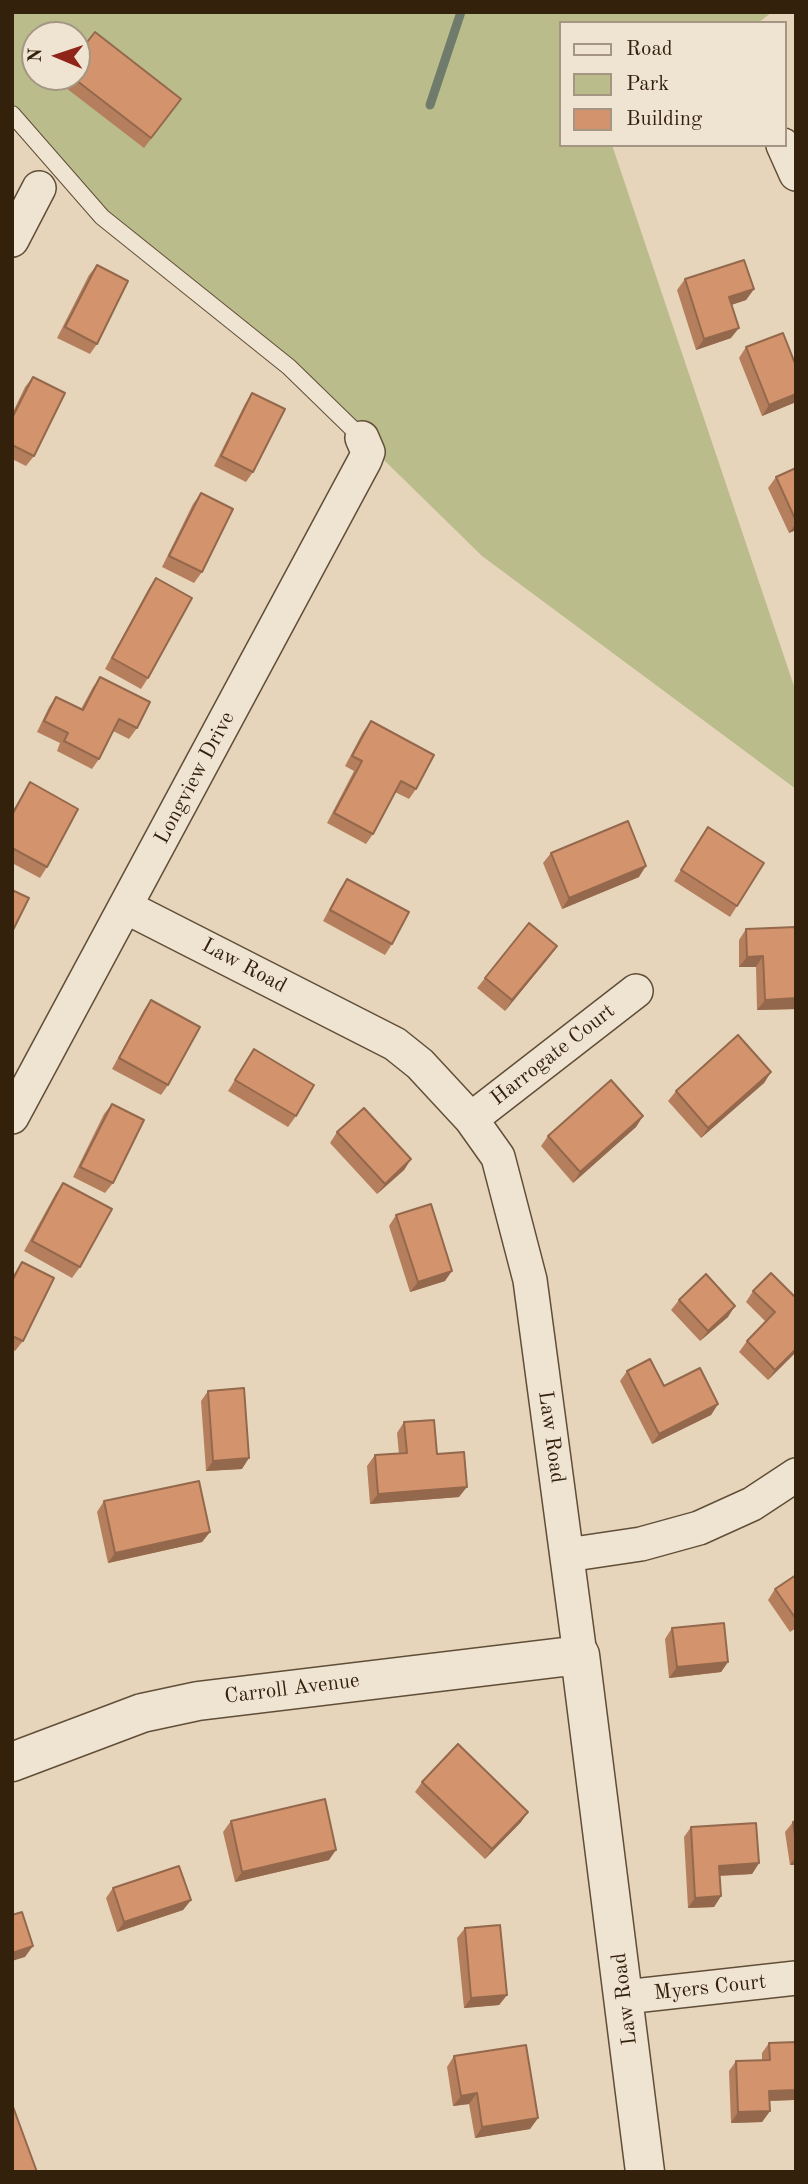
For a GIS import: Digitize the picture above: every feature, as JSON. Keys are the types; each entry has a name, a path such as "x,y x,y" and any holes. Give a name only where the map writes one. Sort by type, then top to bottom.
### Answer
{"street":[{"path":"784,147 796,174"},
{"path":"12,240 39,188"},
{"name":"Longview Drive","path":"12,1117 365,460 368,452 362,438"},
{"name":"Law Road","path":"126,907 395,1044 420,1064 471,1119 498,1157 522,1242 567,1555 625,1997 645,2172"},
{"name":"Harrogate Court","path":"471,1119 636,991"},
{"path":"567,1555 641,1544 699,1528 752,1503 796,1475"},
{"name":"Carroll Avenue","path":"12,1762 142,1713 198,1701 580,1655"},
{"name":"Myers Court","path":"625,1997 796,1978"}],"lane":[{"path":"12,114 102,217 289,367 362,438"}],"green space":[{"path":"12,12 772,12 761,21 560,21 560,147 613,147 796,692 796,789 482,556 289,367 102,217 12,114"}],"building":[{"path":"95,32 181,99 151,138 90,91 91,37"},
{"path":"744,260 754,289 729,297 739,328 704,339 685,279"},
{"path":"97,265 128,281 97,344 65,327"},
{"path":"783,333 796,366 796,394 769,405 746,347"},
{"path":"33,377 65,393 34,456 12,445 12,418"},
{"path":"252,393 285,409 253,472 221,456"},
{"path":"796,468 796,521 776,477"},
{"path":"201,493 233,509 202,572 169,556"},
{"path":"156,578 192,598 148,678 112,658"},
{"path":"100,677 150,702 137,728 119,719 99,759 64,741 68,733 44,721 56,697 83,710"},
{"path":"371,721 434,755 416,789 401,781 373,834 334,813 362,761 352,756"},
{"path":"30,782 78,809 47,867 12,848 12,815"},
{"path":"628,821 646,866 569,898 551,853"},
{"path":"708,827 764,863 737,906 681,870"},
{"path":"347,879 409,912 392,944 330,910"},
{"path":"12,890 29,898 12,932"},
{"path":"529,923 557,946 512,1000 485,978"},
{"path":"796,927 796,998 765,1000 763,956 747,957 746,929"},
{"path":"151,1000 200,1027 168,1085 119,1058"},
{"path":"738,1035 771,1072 708,1128 676,1091"},
{"path":"254,1049 314,1085 296,1116 235,1080"},
{"path":"611,1080 643,1116 580,1172 548,1136"},
{"path":"112,1104 144,1120 113,1183 80,1167"},
{"path":"364,1108 411,1159 385,1184 337,1132"},
{"path":"63,1183 112,1209 80,1267 32,1241"},
{"path":"431,1204 452,1271 418,1282 396,1215"},
{"path":"22,1262 54,1278 23,1341 12,1336 12,1281"},
{"path":"771,1273 796,1298 796,1349 775,1370 747,1341 775,1312 753,1291"},
{"path":"706,1274 735,1306 708,1331 679,1300"},
{"path":"650,1359 664,1386 700,1368 718,1404 659,1434 627,1371"},
{"path":"244,1388 249,1458 213,1461 208,1391"},
{"path":"434,1420 437,1454 464,1452 467,1487 378,1494 375,1455 407,1453 404,1422"},
{"path":"199,1481 210,1532 115,1553 104,1501"},
{"path":"796,1575 796,1619 775,1589"},
{"path":"724,1623 728,1662 677,1667 672,1628"},
{"path":"458,1744 528,1812 492,1849 422,1782"},
{"path":"325,1799 336,1850 242,1872 231,1821"},
{"path":"796,1821 796,1843 793,1822"},
{"path":"756,1823 759,1863 719,1866 721,1896 695,1898 691,1827"},
{"path":"179,1866 191,1900 124,1922 113,1888"},
{"path":"22,1912 33,1946 12,1953 12,1915"},
{"path":"500,1925 507,1995 471,1998 465,1928"},
{"path":"796,2042 796,2090 769,2091 770,2111 738,2112 736,2061 770,2060 769,2043"},
{"path":"526,2045 538,2118 482,2127 477,2093 461,2096 454,2056"},
{"path":"12,2104 37,2172 12,2172"}],"waterway":[{"path":"430,105 461,12"}]}
